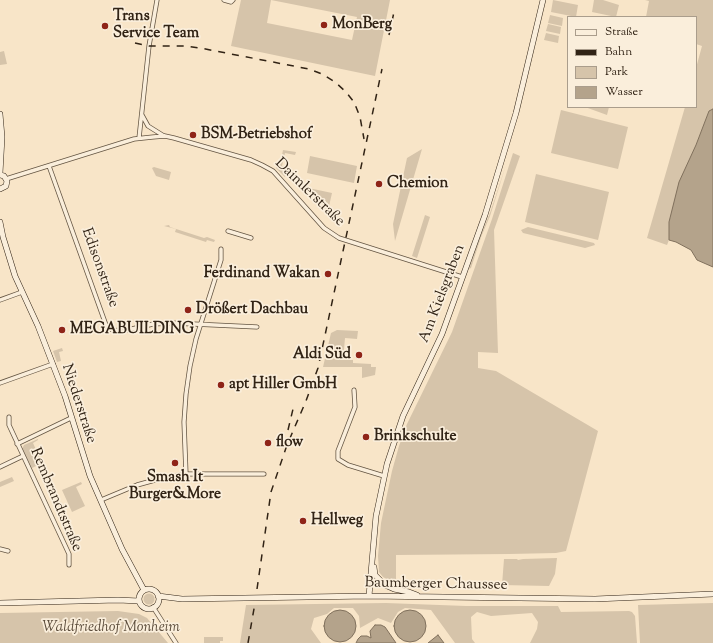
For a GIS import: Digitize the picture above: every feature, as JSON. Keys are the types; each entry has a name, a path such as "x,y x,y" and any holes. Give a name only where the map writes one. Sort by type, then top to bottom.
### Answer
{"street":[{"path":"139,138 149,50 157,0"},
{"path":"224,0 231,2 233,0"},
{"name":"Am Kielsgraben","path":"369,596 377,510 384,476 403,416 442,334 485,215 519,101 543,0"},
{"path":"0,114 2,137 0,174 6,179 6,186 0,189"},
{"name":"Daimlerstraße","path":"142,114 144,121 148,126 165,136 251,160 273,171 333,235 462,277"},
{"name":"Daimlerstraße","path":"6,179 139,138 165,136"},
{"name":"Edisonstraße","path":"49,166 106,325 109,328 112,330 123,331 153,324 201,324 257,327"},
{"name":"Niederstraße","path":"0,222 9,258 53,364 90,476 122,549 144,590"},
{"path":"228,231 251,238"},
{"path":"186,474 184,422 190,366 201,324 221,260 221,249"},
{"path":"0,300 22,292"},
{"path":"0,383 53,364"},
{"path":"354,390 355,407 338,451 338,459 348,465 384,476"},
{"name":"Rembrandtstraße","path":"9,417 9,425 69,554 68,565"},
{"name":"Rembrandtstraße","path":"18,444 71,418"},
{"path":"0,467 23,456"},
{"path":"101,500 137,485 166,477 186,474 264,474"},
{"path":"0,549 8,551"},
{"path":"372,557 375,575 382,583 389,588 409,592 421,597"},
{"path":"0,603 118,600 139,601 145,607 153,607 158,602 158,596 152,590 144,590 140,595 139,601"},
{"name":"Baumberger Chaussee","path":"158,596 182,599 369,596 595,599 713,594"},
{"path":"153,607 176,643"}],"green space":[{"path":"241,0 271,0 390,0 375,76 231,46","holes":["271,0 357,17 352,40 267,23"]},
{"path":"553,0 578,5 576,16 551,12"},
{"path":"594,0 603,0 619,5 616,16 592,12"},
{"path":"645,0 713,0 713,109 709,111 669,222 669,240 667,245 647,238 685,108 697,108 697,64 702,46 697,44 697,16 646,16 649,1"},
{"path":"550,15 563,18 562,26 548,23"},
{"path":"548,24 561,27 560,34 546,31"},
{"path":"546,33 559,36 558,43 544,40"},
{"path":"4,51 7,64 0,65 0,52"},
{"path":"588,108 609,108 607,115"},
{"path":"561,110 628,127 618,169 551,153"},
{"path":"422,149 395,241 393,224 407,158"},
{"path":"283,150 296,152 295,155 285,153 282,166 292,168 292,170 284,168 283,173 286,174 285,177 276,168 277,164 280,165"},
{"path":"513,153 520,156 494,230 498,353 478,352 478,368 496,371 598,431 566,551 556,553 396,555 396,583 393,583 383,577 379,572 378,556 381,523 392,471 407,424 452,332 492,219"},
{"path":"310,156 357,166 354,183 307,173"},
{"path":"506,165 490,216 481,237 471,268 469,269 480,237 490,213"},
{"path":"154,167 171,172 169,180 156,176 152,168"},
{"path":"536,174 609,192 598,240 525,222"},
{"path":"303,188 332,193 327,215 320,207 323,204 311,191 308,193"},
{"path":"425,215 430,217 417,258 412,256"},
{"path":"169,225 170,227 215,240 214,242 207,240 206,242 175,232 176,229 164,226"},
{"path":"528,227 594,243 595,245 585,248 523,233 521,230"},
{"path":"337,330 358,331 357,339 345,338 343,360 353,360 353,363 371,364 371,367 376,367 375,375 362,378 362,367 323,367 331,333"},
{"path":"62,348 63,351 59,352 61,361 57,362 53,351"},
{"path":"38,439 33,443 42,463 32,468 22,449 24,445"},
{"path":"12,477 14,481 0,487 0,482"},
{"path":"81,482 82,484 76,487 85,506 72,512 62,490"},
{"path":"557,558 555,574 549,586 502,585 504,559 518,560"},
{"path":"147,594 151,594 153,595 153,603 147,604 144,601 144,597"},
{"path":"386,603 466,606 558,606 561,612 629,611 635,616 637,643 530,643 537,629 538,622 532,613 491,616 477,612 471,617 472,639 475,643 455,643 431,610 405,608 398,612 391,623 378,618 360,628 359,616 353,608 334,608 327,614 314,618 311,629 321,643 240,643 246,605"},
{"path":"713,603 713,643 640,643 638,605"},
{"name":"Waldfriedhof Monheim","path":"118,611 139,614 147,618 168,643 0,643 0,613"},
{"path":"204,637 223,637 223,641 220,641 220,643 204,643"}],"water":[{"path":"713,109 713,267 697,260 691,250 669,240 669,222 679,182 696,145 709,111"},
{"path":"337,610 343,610 353,617 356,626 355,632 349,639 343,642 337,642 327,635 324,629 324,623 331,613"},
{"path":"407,610 413,610 423,617 426,626 425,632 419,639 413,642 407,642 397,635 394,629 394,623 401,613"},
{"path":"375,625 385,627 396,643 356,643 361,636 371,638 370,631"},
{"path":"438,635 444,643 428,643"}],"railway":[{"path":"389,35 394,12"},
{"path":"135,43 149,46 186,46 200,48 309,69 322,74 335,82 354,102 360,117 364,139"},
{"path":"257,589 271,492 287,445 318,368 382,69"},
{"path":"288,430 293,409"},
{"path":"248,643 255,603"}],"place":[{"name":"MonBerg","path":"324,25"},
{"name":"Trans Service Team","path":"105,26"},
{"name":"BSM-Betriebshof","path":"193,135"},
{"name":"Chemion","path":"379,184"},
{"name":"Ferdinand Wakan","path":"328,274"},
{"name":"Drößert Dachbau","path":"188,310"},
{"name":"MEGABUILDING","path":"62,330"},
{"name":"Aldi Süd","path":"359,355"},
{"name":"apt Hiller GmbH","path":"221,385"},
{"name":"Brinkschulte","path":"366,437"},
{"name":"flow","path":"268,443"},
{"name":"Smash It Burger&More","path":"175,463"},
{"name":"Hellweg","path":"303,521"}]}
